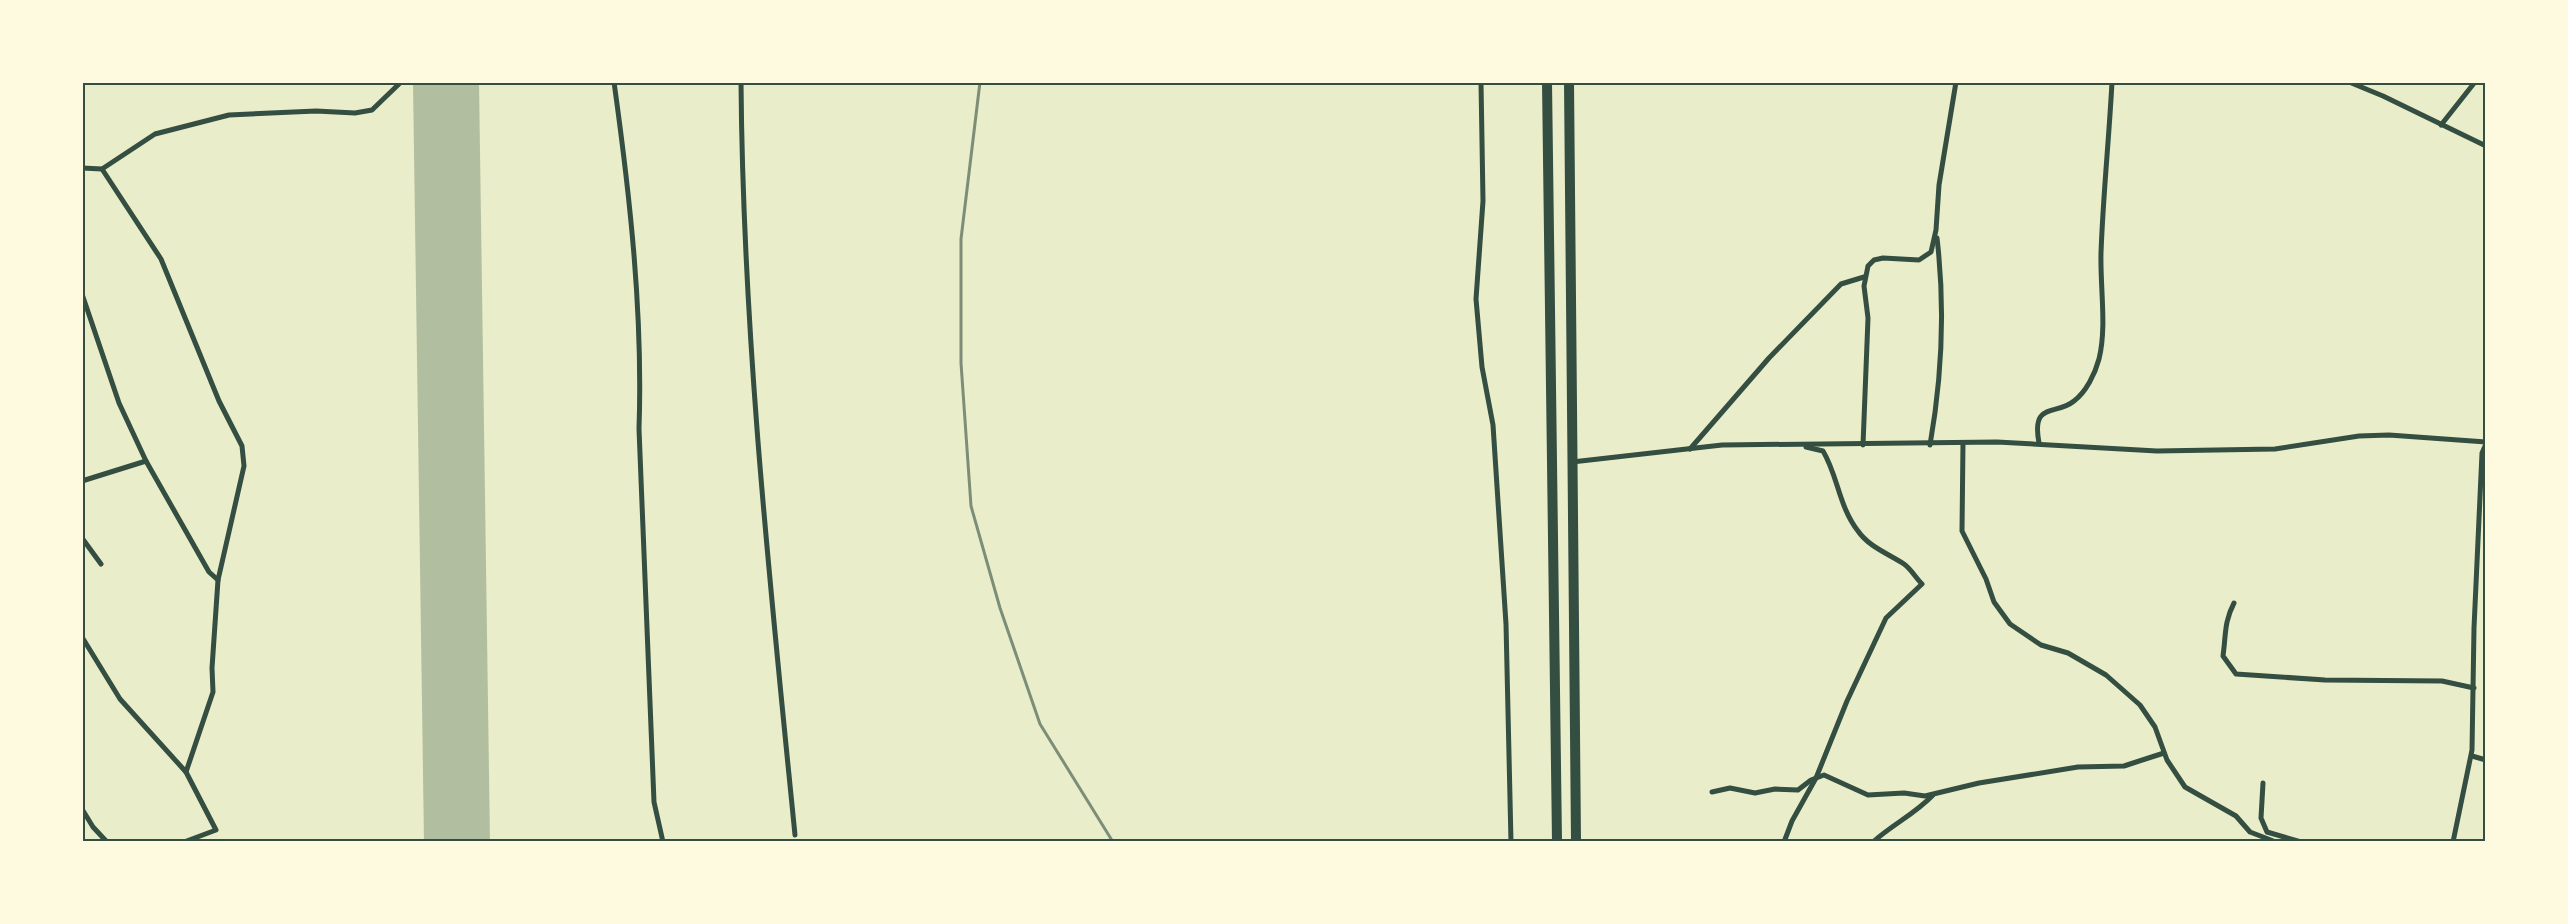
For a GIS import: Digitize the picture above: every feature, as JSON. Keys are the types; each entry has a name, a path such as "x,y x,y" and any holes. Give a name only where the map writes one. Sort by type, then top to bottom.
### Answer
{"highway":[{"path":"1546,82 1557,842"},
{"path":"1569,82 1576,842"}],"street":[{"path":"82,168 102,169 155,134 229,115 316,111 355,113 372,110 401,82"},
{"path":"614,82 631,211 641,377 639,429 654,802 663,842"},
{"path":"741,82 741,155 758,452 794,835"},
{"path":"1481,82 1483,201 1476,298 1482,367 1493,425 1506,624 1511,842"},
{"path":"1862,445 1868,318 1864,277 1868,266 1874,260 1883,258 1919,260 1925,257 1934,246 1939,185 1956,82"},
{"path":"2039,443 2037,428 2040,420 2052,408 2072,403 2080,395 2093,374 2101,349 2101,253 2112,82"},
{"path":"2349,82 2383,96 2486,146"},
{"path":"2441,125 2475,82"},
{"path":"102,169 161,259 219,400 242,446 244,466 218,580 212,668 213,692 186,772"},
{"path":"1930,444 1938,378 1942,280 1936,230"},
{"path":"1690,448 1769,358 1841,284 1864,277"},
{"path":"82,294 119,403 146,461 210,572 218,580"},
{"path":"1572,462 1722,445 2039,443 2158,450 2275,449 2376,435 2486,443 2482,453 2476,573 2472,756 2453,842"},
{"path":"1784,842 1792,821 1816,778 1847,701 1886,618 1922,584 1906,566 1868,542 1858,532 1846,512 1830,463 1823,450 1796,444"},
{"path":"1962,444 1962,530 1986,579 1994,602 2010,624 2041,645 2068,653 2106,675 2140,705 2155,727 2164,753 2186,787 2236,816 2250,832 2277,842 2290,840"},
{"path":"82,481 146,461"},
{"path":"82,538 101,564"},
{"path":"2234,603 2225,621 2226,632 2222,656 2236,674 2326,680 2442,681 2474,688"},
{"path":"82,637 120,698 186,772 216,830 184,842"},
{"path":"1712,792 1730,788 1756,793 1775,790 1798,790 1824,775 1868,795 1904,793 1933,795 1979,783 2071,768 2124,766 2164,753"},
{"path":"2472,756 2486,760"},
{"path":"2264,783 2261,818 2267,832 2301,842"},
{"path":"1873,842 1893,824 1901,822 1910,813 1923,806 1933,795"},
{"path":"82,809 107,842"}],"runway":[{"path":"446,82 457,842"}],"railway":[{"path":"980,82 961,239 961,363 971,506 1000,608 1040,724 1113,842"}]}
